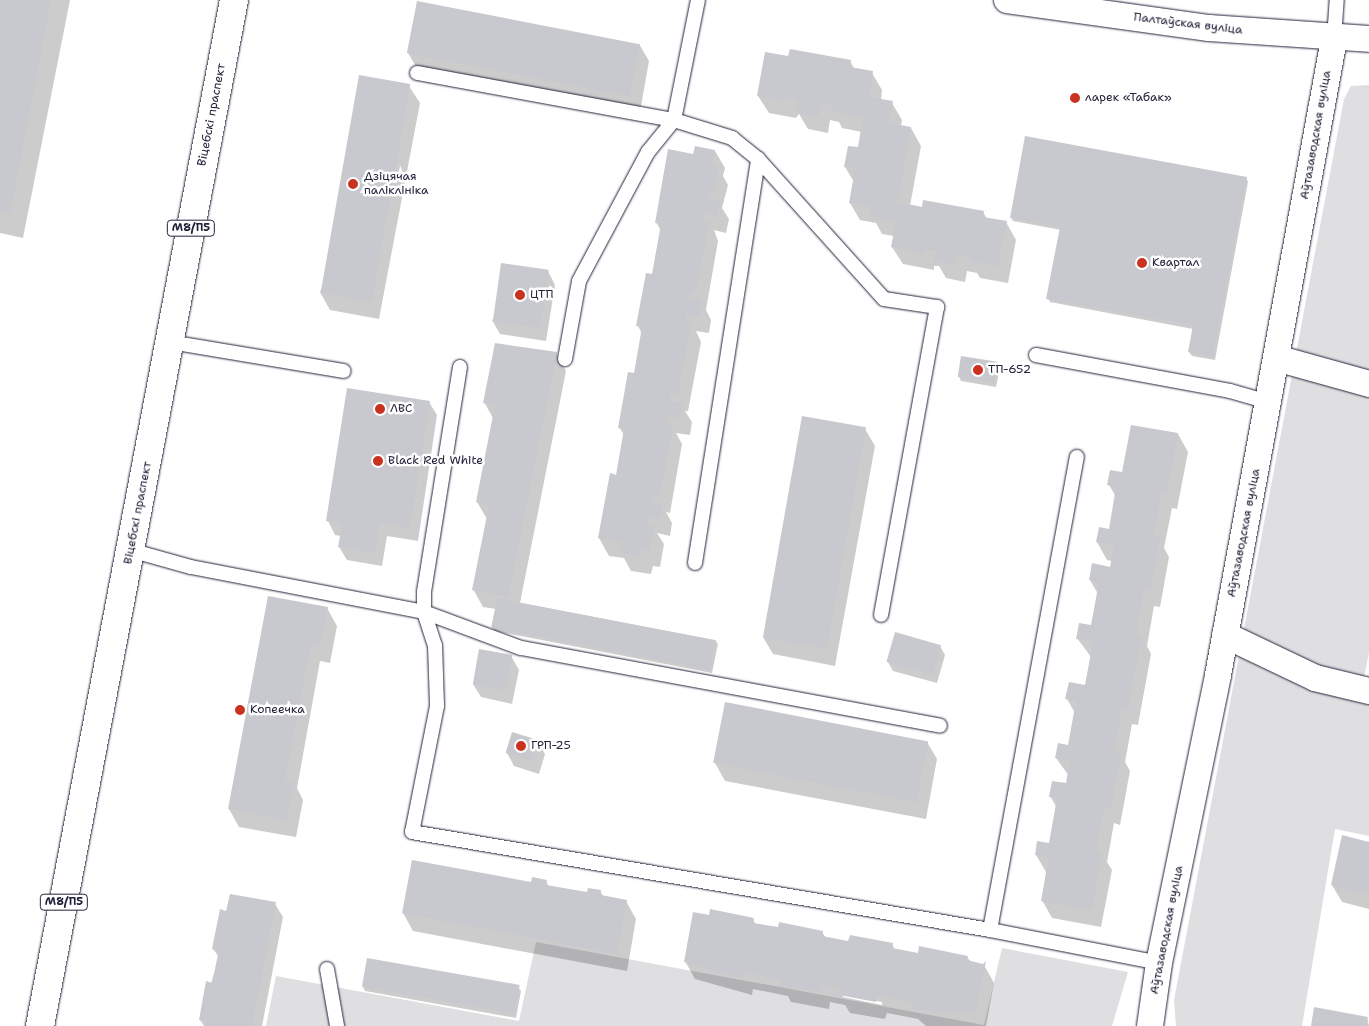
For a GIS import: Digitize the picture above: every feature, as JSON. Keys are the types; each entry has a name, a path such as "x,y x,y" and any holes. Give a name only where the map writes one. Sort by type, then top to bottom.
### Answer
{"main road":[{"name":"Віцебскі праспект","path":"40,1026 234,0"}],"street":[{"name":"Палтаўская вуліца","path":"1007,0 1208,28 1334,39 1369,39"},
{"name":"Аўтазаводская вуліца","path":"1150,1026 1159,963 1225,635 1334,39"},
{"path":"1276,358 1369,384"},
{"path":"1225,635 1315,678 1369,691"}],"lane":[{"path":"565,359 578,281 648,152 674,120 698,0"},
{"path":"1334,39 1337,0"},
{"path":"416,73 674,120 732,138 758,159 884,299 937,306 881,615"},
{"path":"695,563 758,159"},
{"path":"170,342 344,371"},
{"path":"1036,355 1230,391 1268,402"},
{"path":"460,367 424,591 424,612 435,645 437,706 412,832 990,930 1159,963"},
{"path":"990,930 1077,457"},
{"path":"130,550 191,567 424,612 521,648 940,726"},
{"path":"327,969 337,1026"}],"shaded area":[{"path":"1369,85 1369,653 1360,697 1369,699 1369,836 1335,829 1302,1026 1176,1026 1174,1000 1344,99 1351,86"},
{"path":"536,942 984,1025 1002,948 1128,972 1112,1026 266,1026 276,976 519,1021"}],"building":[{"path":"0,0 51,0 10,214 0,212"},
{"path":"417,1 640,44 630,96 407,53"},
{"path":"790,49 851,60 850,67 873,71 869,97 893,101 889,123 911,127 898,202 922,207 923,200 984,211 983,217 1007,221 998,266 969,261 970,256 957,254 955,265 934,261 936,251 925,249 924,253 891,247 896,221 870,216 872,207 849,203 855,169 844,167 848,146 858,147 863,117 831,111 832,105 821,103 818,116 796,112 799,99 787,97 786,101 757,96 765,52 788,56"},
{"path":"359,75 410,84 372,302 321,293"},
{"name":"Квартал","path":"1025,136 1247,177 1213,357 1188,352 1193,325 1046,299 1060,227 1010,218"},
{"path":"695,146 715,150 712,165 719,167 715,191 708,190 707,198 720,201 717,216 704,213 703,222 709,222 696,292 691,291 689,298 702,301 699,316 687,314 685,322 691,323 678,394 671,393 670,401 682,403 680,418 668,416 666,423 673,425 660,495 653,494 652,502 663,504 660,519 649,517 647,525 654,526 650,550 643,549 641,557 620,553 622,543 598,538 610,473 616,475 624,429 618,428 628,372 634,373 642,327 636,326 646,273 652,274 661,224 655,223 668,149 693,154"},
{"name":"ЦТП","path":"501,263 549,270 540,328 493,321"},
{"path":"495,343 557,352 508,597 472,590 489,505 476,502 495,405 483,403"},
{"name":"ТП-652","path":"961,356 998,362 994,383 958,377"},
{"name":"Black Red White","path":"347,388 430,401 410,528 380,523 375,553 338,547 342,524 326,521"},
{"path":"802,416 866,427 827,649 763,638"},
{"path":"1131,425 1178,433 1167,492 1162,491 1153,537 1160,538 1151,590 1144,589 1136,634 1142,636 1128,708 1122,707 1114,751 1121,753 1111,808 1104,806 1096,850 1102,851 1092,910 1041,901 1049,857 1035,855 1037,841 1049,843 1057,798 1049,797 1052,781 1066,783 1070,761 1055,758 1058,743 1068,745 1076,701 1065,699 1069,682 1085,685 1093,642 1076,639 1079,623 1091,625 1099,582 1089,580 1092,563 1110,567 1114,546 1096,542 1099,527 1109,529 1116,487 1107,485 1110,470 1122,472"},
{"path":"268,596 328,607 320,646 311,644 285,780 294,781 286,820 228,809"},
{"path":"497,598 716,641 710,670 491,627"},
{"path":"895,632 941,645 933,675 886,662"},
{"path":"479,649 512,655 506,690 473,684"},
{"path":"725,702 928,741 916,802 713,763"},
{"name":"ГРП-25","path":"512,732 538,740 531,761 506,753"},
{"path":"1342,835 1369,842 1369,894 1331,885"},
{"path":"412,860 531,882 532,877 547,880 546,885 587,892 588,888 601,890 601,895 627,900 617,954 402,913"},
{"path":"230,894 276,902 252,1026 205,1026 205,1021 199,1020 206,981 212,983 219,950 212,949 220,909 226,911"},
{"path":"710,909 754,918 753,923 778,927 779,922 823,931 822,936 848,941 850,935 893,943 892,948 918,953 919,946 968,956 967,960 983,964 986,961 975,1014 951,1010 950,1015 911,1008 912,1002 877,996 876,1002 839,995 840,988 821,985 819,992 780,985 781,980 743,972 742,978 684,962 693,912 709,915"},
{"path":"367,958 520,985 515,1013 362,987"},
{"path":"1314,1007 1368,1017 1366,1026 1311,1026"}],"place":[{"name":"ларек «Табак»","path":"1075,98"},
{"name":"Дзіцячая паліклініка","path":"353,184"},
{"name":"Квартал","path":"1142,263"},
{"name":"ЦТП","path":"520,295"},
{"name":"ТП-652","path":"978,370"},
{"name":"ЛВС","path":"380,409"},
{"name":"Black Red White","path":"378,461"},
{"name":"Копеечка","path":"240,710"},
{"name":"ГРП-25","path":"521,746"}]}
